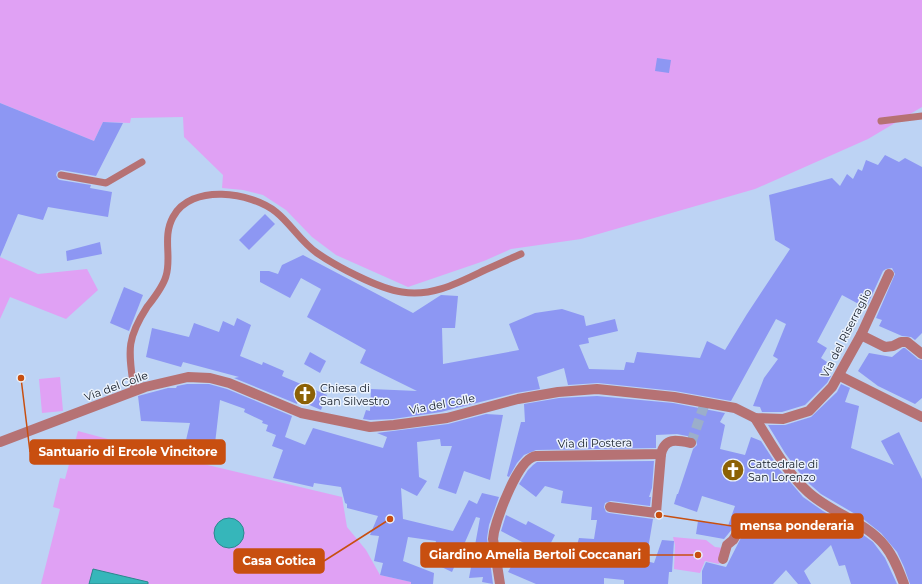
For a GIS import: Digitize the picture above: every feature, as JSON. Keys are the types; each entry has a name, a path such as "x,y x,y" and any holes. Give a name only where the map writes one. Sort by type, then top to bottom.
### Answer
{"street":[{"name":"Via del Riserraglio","path":"755,418 783,419 809,410 832,387 840,376 861,335 889,274"},
{"path":"861,335 885,347 907,342 921,352"},
{"path":"840,376 917,412 922,425"},
{"name":"Via del Colle","path":"0,442 134,390 161,382 188,377 204,377 230,383 301,413 370,427 447,418 518,399 583,389 612,390 674,397 735,408 755,418"},
{"path":"755,418 791,472 804,488 821,502 875,535 885,545 896,563 904,584"},
{"path":"610,507 656,513 660,454 664,446 671,441 680,440 691,443"},
{"name":"Via di Postera","path":"500,584 493,539 495,528 508,491 527,460 531,457 660,454"},
{"path":"723,559 727,545 733,540 738,532"}],"lane":[{"path":"881,121 922,116"},
{"path":"61,175 106,183 142,162"},
{"path":"134,390 129,356 131,340 141,317 165,280 167,272 167,240 171,220 184,204 193,198 223,195 249,199 261,203 276,212 307,245 323,257 386,288 407,293 441,290 521,254"}],"shaded area":[{"path":"0,0 922,0 922,107 868,139 755,189 581,239 511,249 484,261 408,287 336,255 312,237 286,210 263,195 243,190 222,188 223,175 184,137 183,117 131,118 130,123 103,122 94,141 0,103"},
{"path":"0,257 38,274 87,269 98,290 66,319 10,297 0,319"},
{"path":"60,377 63,411 42,413 39,379"},
{"path":"78,431 178,458 342,497 347,527 366,550 380,575 411,582 411,584 41,584 60,509 53,507 60,478 65,479"},
{"path":"229,518 240,522 244,533 240,544 229,548 218,544 214,533 218,522"},
{"path":"673,537 706,540 715,547 724,548 719,564 705,561 700,573 674,569 675,545"},
{"path":"93,569 148,582 148,584 89,584"}],"building":[{"path":"657,58 671,60 669,73 655,71"},
{"path":"0,103 94,141 103,122 123,123 96,176 61,170 57,172 56,175 60,180 91,185 90,188 112,192 108,217 48,207 43,220 18,214 0,257"},
{"path":"885,155 899,162 905,158 922,167 922,333 915,340 911,337 902,336 879,326 882,320 876,318 895,274 892,268 886,269 883,271 866,308 842,295 817,342 827,348 821,358 827,362 821,372 831,376 827,383 805,405 782,412 762,412 760,407 753,406 764,378 778,359 773,356 786,324 776,319 731,401 675,391 598,383 568,385 564,368 537,377 540,389 516,393 441,412 393,419 363,419 366,410 370,411 371,389 417,391 360,363 366,350 307,317 321,289 301,278 290,298 260,282 260,271 269,271 278,274 282,265 303,255 413,313 441,295 458,296 455,328 442,328 443,364 519,350 509,324 535,313 562,309 584,316 586,326 615,319 618,331 588,338 589,343 579,345 589,369 624,370 626,362 634,363 637,352 700,358 707,341 725,350 790,249 775,240 769,195 832,178 840,186 847,174 853,179 858,169 862,171 866,160 878,165"},
{"path":"265,214 275,224 249,250 239,240"},
{"path":"100,242 102,254 67,261 66,251"},
{"path":"124,287 143,295 129,331 110,323"},
{"path":"237,318 251,325 240,356 262,365 263,362 284,371 282,376 327,395 321,410 298,400 297,404 234,378 239,377 183,362 181,367 146,357 152,328 189,337 194,323 219,332 223,321 234,326"},
{"path":"903,348 918,359 922,360 922,398 915,404 878,386 858,371 869,353 892,357"},
{"path":"310,352 326,361 320,373 304,364"},
{"path":"187,384 209,384 227,389 292,416 285,437 305,445 313,428 383,448 387,437 377,433 448,424 486,414 503,415 490,480 464,471 456,494 438,488 452,446 441,446 440,439 417,442 419,477 427,481 417,496 401,488 403,519 453,531 469,500 477,504 482,493 499,497 489,525 487,538 493,584 482,582 483,577 469,578 480,518 476,517 452,572 431,562 436,541 408,537 403,561 434,573 433,584 411,584 411,582 380,575 383,563 374,561 379,536 370,535 378,516 347,508 341,487 314,483 313,487 273,478 283,450 272,446 276,435 266,431 268,425 244,412 245,409 220,400 213,461 183,453 190,423 141,421 138,396 168,388 176,388 177,386"},
{"path":"841,384 850,388 845,402 859,406 851,448 894,465 881,441 899,432 922,479 922,584 910,584 897,552 881,533 862,518 821,494 805,480 785,453 768,425 785,425 811,417 837,392"},
{"path":"597,396 673,403 725,413 720,422 725,425 720,449 745,455 751,437 761,441 780,470 803,497 823,511 855,529 873,542 885,558 897,584 851,584 845,565 839,566 831,545 804,571 811,584 798,584 786,570 773,584 702,584 702,571 706,562 726,567 744,532 742,527 738,526 733,528 724,539 696,534 698,521 728,526 735,506 702,496 697,512 674,504 693,449 697,445 696,438 677,434 656,435 656,448 536,450 524,455 517,463 509,477 507,476 521,422 525,422 524,404 559,398"},
{"path":"654,461 652,488 649,497 651,497 650,506 611,501 605,503 604,507 606,512 609,513 653,519 646,561 654,563 662,540 674,541 672,572 669,572 668,584 624,584 624,580 604,578 604,584 536,584 508,572 524,543 501,531 506,515 526,525 528,521 555,535 544,556 565,562 569,554 574,556 579,538 594,539 597,520 591,520 592,507 561,503 563,491 545,486 536,497 519,484 533,465 537,462"}],"tunnel":[{"path":"691,443 705,403"}],"place":[{"name":"Santuario di Ercole Vincitore","path":"21,378"},
{"name":"Chiesa di San Silvestro","path":"305,394"},
{"name":"Cattedrale di San Lorenzo","path":"733,470"},
{"name":"mensa ponderaria","path":"659,515"},
{"name":"Casa Gotica","path":"390,519"},
{"name":"Giardino Amelia Bertoli Coccanari","path":"698,555"}]}
